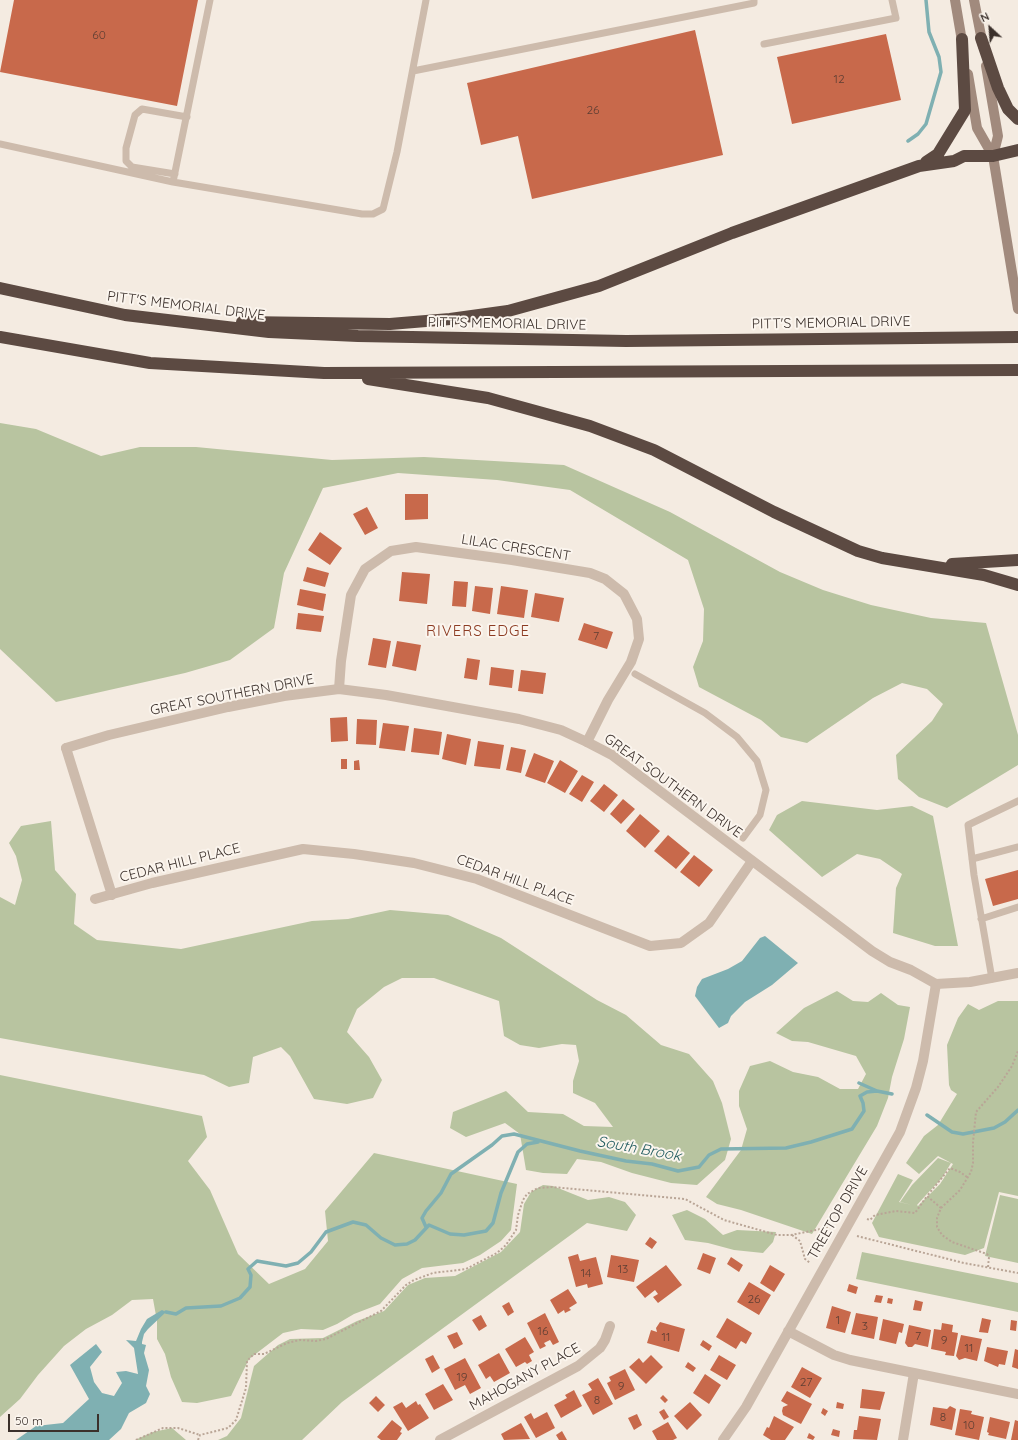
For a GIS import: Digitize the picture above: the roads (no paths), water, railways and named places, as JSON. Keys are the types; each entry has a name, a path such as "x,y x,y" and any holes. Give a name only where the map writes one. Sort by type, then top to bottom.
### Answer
{"highway":[{"path":"981,38 998,88 1008,109 1018,119"},
{"path":"919,166 938,154 965,110 962,39"},
{"path":"175,321 390,324 450,319 508,311 599,286 732,233 919,166 954,160 964,156 993,156 1018,150"},
{"name":"PITT'S MEMORIAL DRIVE","path":"0,288 125,315 269,332 446,339 626,341 979,336 1018,337"},
{"path":"0,337 150,363 324,373 1018,370"},
{"path":"324,373 436,388 488,398 590,426 654,450 835,541 882,558 916,565 984,575 1018,585"},
{"path":"916,565 1018,560"}],"main road":[{"path":"955,0 977,128 993,156 1018,309"},
{"path":"974,0 998,136 993,156"}],"street":[{"name":"LILAC CRESCENT","path":"339,689 341,661 351,595 365,568 391,551 416,547 590,573 605,579 624,594 637,619 639,640 631,662 608,700 587,742"},
{"name":"GREAT SOUTHERN DRIVE","path":"112,895 66,748 109,735 228,707 284,696 339,689 386,695 519,719 561,730 587,742 612,756 872,951 936,984"},
{"name":"CEDAR HILL PLACE","path":"95,899 152,883 303,849 354,854 414,863 477,879 650,946 681,943 709,923 752,861"},
{"path":"936,984 992,979 1018,973"},
{"name":"TREETOP DRIVE","path":"723,1440 746,1407 823,1266 885,1160 906,1117 924,1061 936,984"},
{"name":"MAHOGANY PLACE","path":"440,1440 578,1366 600,1348 606,1340 610,1326"},
{"path":"788,1331 834,1355 1018,1394"},
{"path":"903,1440 914,1373"}],"lane":[{"path":"173,182 210,0"},
{"path":"0,144 173,182 362,214 373,214 383,209 386,202 426,0"},
{"path":"413,71 754,3 754,0"},
{"path":"764,44 896,18 892,0"},
{"path":"175,174 132,167 126,162 126,148 136,115 142,109 186,117"},
{"path":"635,674 705,713 737,737 758,761 766,790 760,815 743,838"},
{"path":"992,979 981,919 968,825 1018,801"},
{"path":"972,859 1018,847"},
{"path":"981,919 1018,907"}],"water":[{"path":"765,936 798,963 772,985 745,1002 731,1016 728,1023 719,1028 695,996 697,987 702,979 728,969 742,961 760,938"},
{"path":"162,1310 166,1312 144,1334 142,1342 142,1344 146,1345 144,1353 149,1370 146,1386 150,1394 146,1403 129,1413 121,1429 109,1440 16,1440 36,1426 63,1423 89,1399 70,1365 96,1344 102,1352 90,1367 94,1382 102,1393 114,1396 122,1383 116,1372 126,1371 138,1374 134,1348 126,1340 136,1341 147,1319"}],"waterway":[{"path":"908,141 918,134 926,124 941,72 939,57 929,32 926,0"},
{"path":"859,1083 877,1091"},
{"name":"South Brook","path":"426,1227 422,1218 441,1193 451,1174 492,1145 502,1136 514,1134 580,1151 626,1161 652,1164 678,1171 699,1167 709,1155 721,1149 786,1148 852,1129 864,1111 860,1096 867,1092 877,1091 892,1094"},
{"name":"South Brook","path":"927,1115 952,1132 963,1134 994,1128 1005,1122 1018,1110"},
{"path":"166,1312 176,1314 186,1308 221,1306 240,1298 250,1287 251,1275 248,1269 257,1261 286,1266 298,1263 311,1252 326,1232 353,1222 366,1225 381,1238 395,1245 407,1244 415,1240 429,1225 450,1234 464,1235 486,1231 493,1223 501,1193 518,1152 527,1144 538,1142"}],"district":[{"name":"RIVERS EDGE","path":"478,631"}]}
